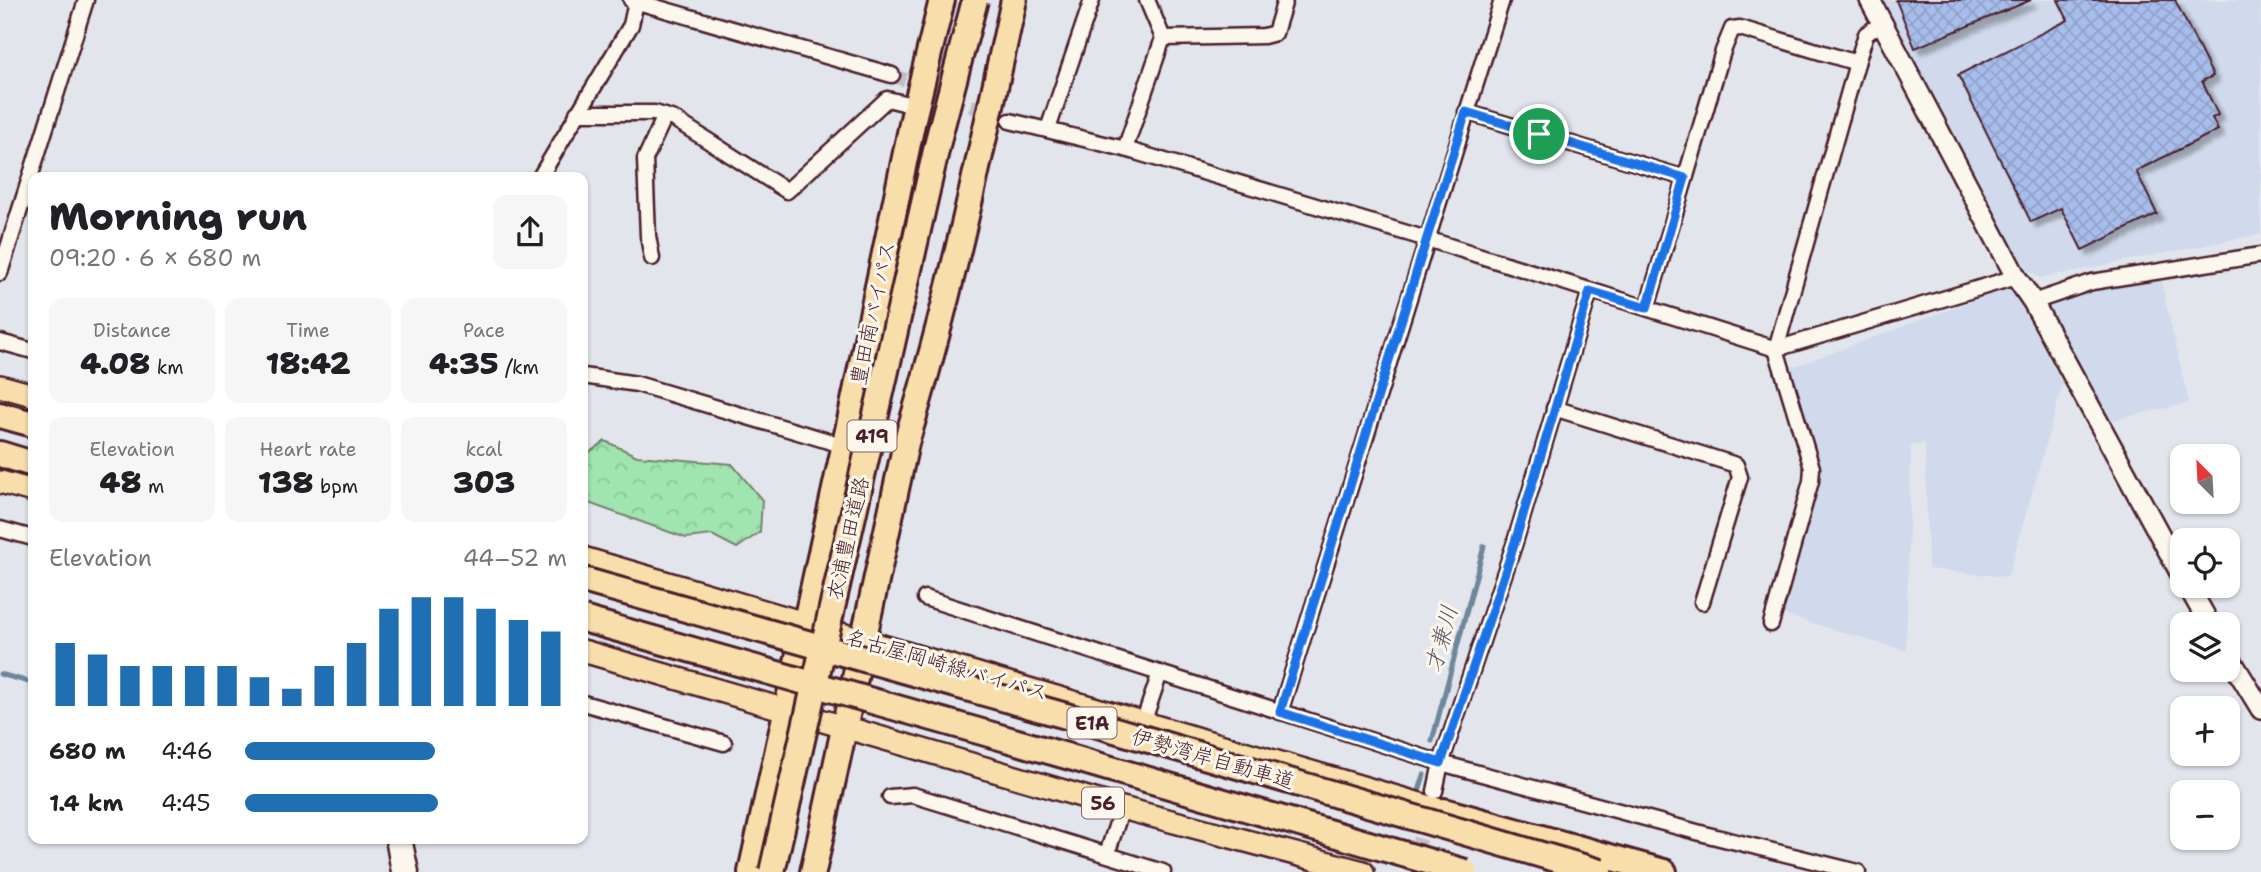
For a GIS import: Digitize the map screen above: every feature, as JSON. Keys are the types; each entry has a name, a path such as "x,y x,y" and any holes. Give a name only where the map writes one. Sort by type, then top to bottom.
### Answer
{"highway":[{"name":"豊田南バイパス","path":"751,872 845,446 916,106 942,0"},
{"name":"衣浦豊田道路","path":"762,872 962,0"},
{"name":"衣浦豊田道路","path":"772,872 940,133 975,0"},
{"path":"813,872 906,443 923,389 1014,0"},
{"path":"0,415 28,423"},
{"path":"0,454 28,462"},
{"name":"伊勢湾岸自動車道","path":"588,581 1091,723 1600,872"},
{"name":"伊勢湾岸自動車道","path":"588,620 1465,872"},
{"path":"1439,801 1664,872"}],"main road":[{"path":"0,386 28,394"},
{"path":"0,482 28,490"},
{"name":"名古屋岡崎線バイパス","path":"588,559 1143,723 1439,801 1473,828 1631,872"},
{"name":"56","path":"588,652 1122,808 1363,872"}],"street":[{"path":"32,172 86,0"},
{"path":"1048,129 1092,0"},
{"path":"1125,149 1163,38 1147,0"},
{"path":"1163,38 1264,36 1275,33 1285,0"},
{"path":"1280,712 1502,0"},
{"path":"1870,0 2016,277 2170,554"},
{"path":"543,172 631,25 633,1 892,75"},
{"path":"1771,624 1811,481 1812,468 1776,349 1866,34 1882,23"},
{"path":"1647,308 1723,51 1732,29 1740,28 1857,63"},
{"path":"578,113 655,113 674,119 788,191 887,99 916,106"},
{"path":"1466,112 1685,178"},
{"path":"652,258 648,236 645,159 665,116"},
{"path":"1010,121 1125,149 1427,239 1776,349 2016,277"},
{"path":"0,273 28,184"},
{"path":"2032,302 2092,282 2261,256"},
{"path":"1439,801 1441,763 1515,542 1590,291"},
{"path":"0,342 28,350"},
{"path":"588,377 637,384 845,446"},
{"path":"1554,408 1736,465 1740,477 1702,602"},
{"path":"0,528 28,536"},
{"path":"925,598 1441,763 1857,872"},
{"path":"1143,723 1160,673"},
{"path":"2240,675 2261,709"},
{"path":"588,704 724,743"},
{"path":"890,797 913,796 1163,872"},
{"path":"1107,854 1122,808"},
{"path":"394,844 399,872"},
{"path":"405,844 411,872"}],"shaded area":[{"path":"1881,0 2261,0 2261,234 2041,278 2026,270"},
{"path":"2160,277 2189,403 2104,422 2045,304 2100,286"},
{"path":"2010,287 2063,384 2008,577 1928,569 1925,444 1911,445 1906,651 1781,614 1822,475 1782,371"}],"green space":[{"path":"605,441 637,456 732,464 762,500 760,532 737,548 712,535 686,538 588,503 588,453"}],"building":[{"path":"1896,0 2031,0 1915,48"},
{"path":"2058,0 2175,0 2213,76 2202,81 2218,115 2212,118 2218,130 2136,171 2157,214 2082,250 2061,208 2031,222 1958,75 2068,20"}],"waterway":[{"name":"才兼川","path":"1432,741 1484,546"},
{"path":"0,674 28,682"},
{"name":"才兼川","path":"1419,791 1424,775"}],"tunnel":[{"path":"892,75 1010,121"},
{"path":"1410,872 1427,816"}],"route":[{"path":"1466,112 1539,134 1685,178 1647,308 1590,291 1515,542 1441,763 1280,712 1466,112"}]}
